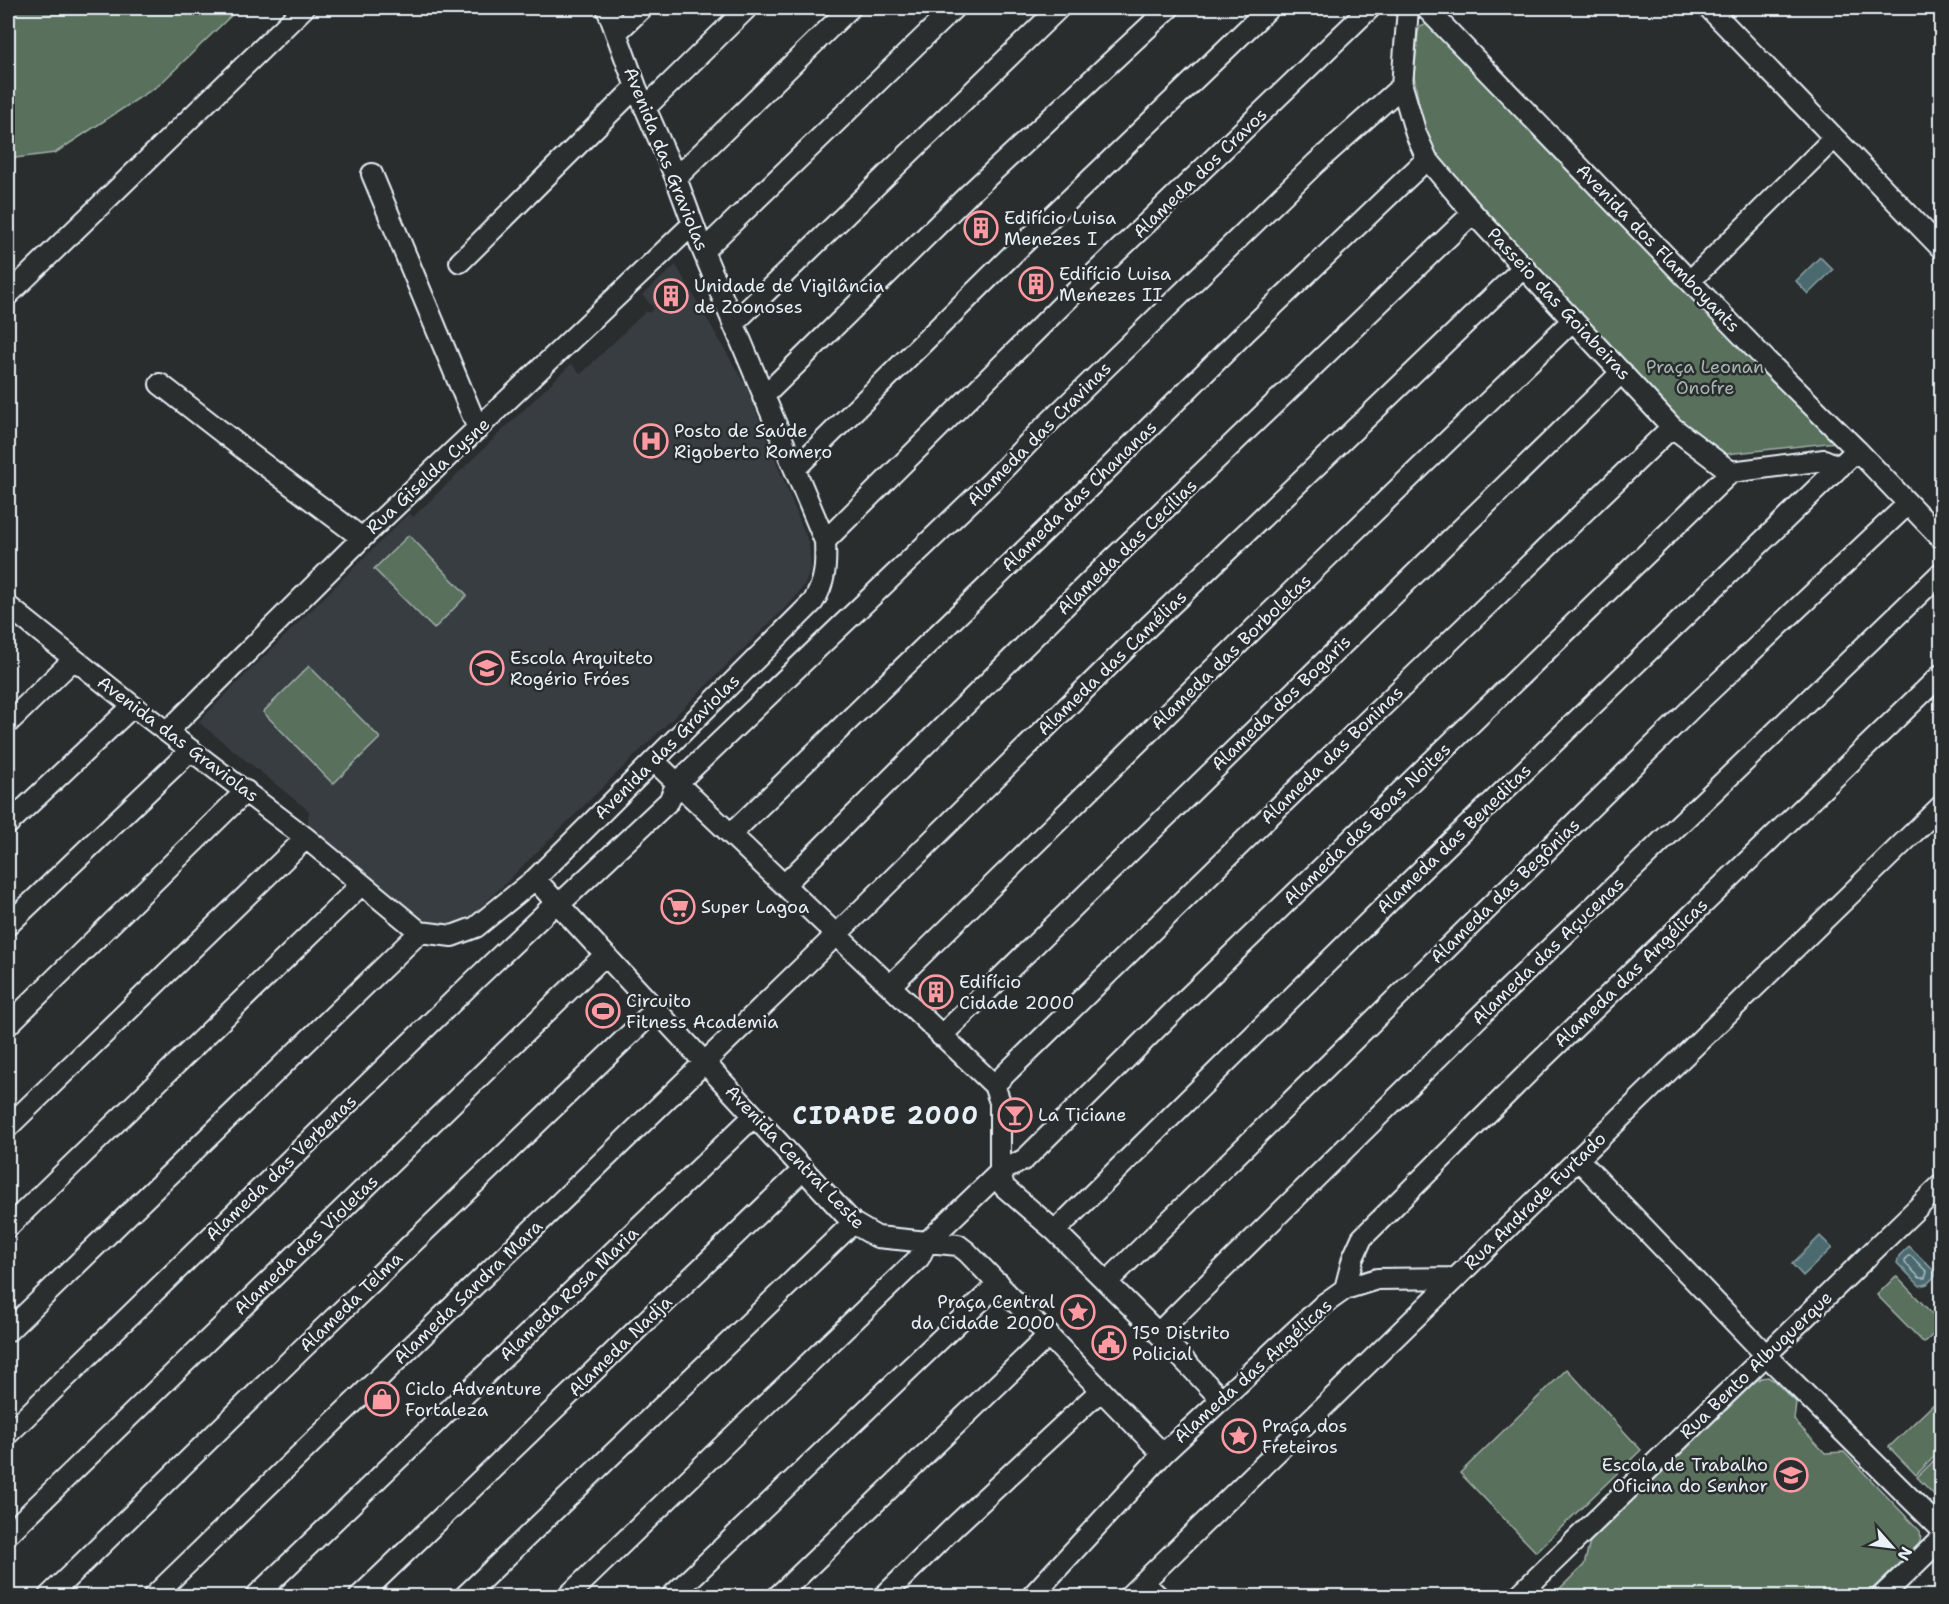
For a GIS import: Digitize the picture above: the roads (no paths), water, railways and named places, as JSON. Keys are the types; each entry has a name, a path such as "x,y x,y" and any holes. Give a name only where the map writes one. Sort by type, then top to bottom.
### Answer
{"street":[{"path":"8,295 304,8"},
{"name":"Avenida das Graviolas","path":"11,615 74,659 246,791 420,933 452,936 476,927 535,879 813,602 819,594 826,573 825,541 703,251 676,178 636,87 607,8"},
{"path":"616,33 642,8"},
{"path":"645,108 747,8"},
{"path":"676,178 850,8"},
{"path":"703,251 954,8"},
{"path":"733,324 1059,8"},
{"path":"763,397 969,194 1169,8"},
{"path":"795,469 1020,247 1269,8"},
{"name":"Alameda dos Cravos","path":"825,541 1069,298 1370,8"},
{"name":"Passeio das Goiabeiras","path":"1408,8 1402,86 1416,134 1427,159 1473,213 1672,427 1731,472"},
{"name":"Avenida dos Flamboyants","path":"1426,8 1941,538"},
{"path":"1709,8 1941,249"},
{"name":"Alameda das Cravinas","path":"556,903 567,897 669,801 677,783 991,482 1037,434 1316,163 1402,86"},
{"path":"460,262 636,87"},
{"path":"1690,281 1834,138"},
{"name":"Alameda das Chananas","path":"731,834 1053,523 1247,331 1427,159"},
{"path":"372,174 478,429"},
{"name":"Alameda das Cecílias","path":"784,885 1099,572 1473,213"},
{"name":"Rua Giselda Cysne","path":"167,732 362,538 693,224"},
{"name":"Alameda das Camélias","path":"704,1062 1150,625 1524,267"},
{"name":"Alameda das Borboletas","path":"891,986 1308,576 1573,320"},
{"name":"Alameda dos Bogaris","path":"941,1036 1622,372"},
{"path":"160,384 362,538"},
{"name":"Alameda das Boninas","path":"994,1086 1672,427"},
{"name":"Alameda das Beneditas","path":"1055,1231 1401,890 1857,450"},
{"path":"1731,472 1824,460 1840,467"},
{"name":"Alameda das Boas Noites","path":"568,1596 919,1258 927,1242 1000,1172 1025,1159 1185,1000 1731,472"},
{"name":"Alameda das Begônias","path":"1107,1282 1687,712 1908,504"},
{"name":"Alameda das Açucenas","path":"1158,1333 1487,1009 1941,572"},
{"path":"8,723 74,659"},
{"name":"Alameda das Angélicas","path":"1345,1289 1353,1258 1362,1238 1538,1064 1941,674"},
{"path":"8,824 133,706"},
{"path":"8,925 191,750"},
{"path":"654,760 994,1086 1000,1102 1000,1172 1004,1187 1055,1231 1221,1399"},
{"path":"8,1025 246,791"},
{"name":"Rua Andrade Furtado","path":"1129,1596 1151,1589 1456,1278 1941,805"},
{"path":"8,1127 306,838"},
{"name":"Avenida Central Leste","path":"535,879 853,1224 877,1237 958,1245 999,1283 1163,1454"},
{"path":"8,1227 361,885"},
{"name":"Alameda das Verbenas","path":"8,1434 556,903"},
{"path":"8,1331 420,933"},
{"name":"Alameda das Violetas","path":"8,1534 604,956"},
{"name":"Alameda Telma","path":"49,1596 655,1010"},
{"name":"Alameda Sandra Mara","path":"154,1596 704,1062"},
{"name":"Alameda Rosa Maria","path":"256,1596 753,1117"},
{"path":"1578,1159 1766,1355 1941,1530"},
{"name":"Alameda Nadja","path":"360,1596 803,1170"},
{"name":"Rua Bento Albuquerque","path":"1518,1596 1941,1184"},
{"path":"465,1596 853,1224"},
{"name":"Alameda das Angélicas","path":"1032,1596 1163,1454 1324,1304 1345,1289 1377,1279 1456,1278"},
{"path":"672,1596 999,1283"},
{"path":"777,1596 1049,1335"},
{"path":"884,1596 956,1525 1101,1390"},
{"path":"1882,1596 1941,1538"}],"water":[{"path":"1820,257 1833,270 1808,294 1796,281"},
{"path":"1820,1236 1832,1248 1803,1276 1792,1264"},
{"path":"1909,1246 1937,1274 1927,1284 1920,1286 1897,1263 1899,1256"}],"place":[{"name":"Edifício Luisa Menezes I","path":"981,228"},
{"name":"Edifício Luisa Menezes II","path":"1036,284"},
{"name":"Unidade de Vigilância de Zoonoses","path":"671,296"},
{"name":"Posto de Saúde Rigoberto Romero","path":"651,441"},
{"name":"Escola Arquiteto Rogério Fróes","path":"487,668"},
{"name":"Super Lagoa","path":"678,907"},
{"name":"Edifício Cidade 2000","path":"936,992"},
{"name":"Circuito Fitness Academia","path":"603,1011"},
{"name":"La Ticiane","path":"1015,1115"},
{"name":"Praça Central da Cidade 2000","path":"1078,1312"},
{"name":"15º Distrito Policial","path":"1109,1343"},
{"name":"Ciclo Adventure Fortaleza","path":"382,1399"},
{"name":"Praça dos Freteiros","path":"1239,1436"},
{"name":"Escola de Trabalho Oficina do Senhor","path":"1791,1475"}],"district":[{"name":"CIDADE 2000","path":"886,1116"}],"park label":[{"name":"Praça Leonan Onofre","path":"1705,377"}]}
